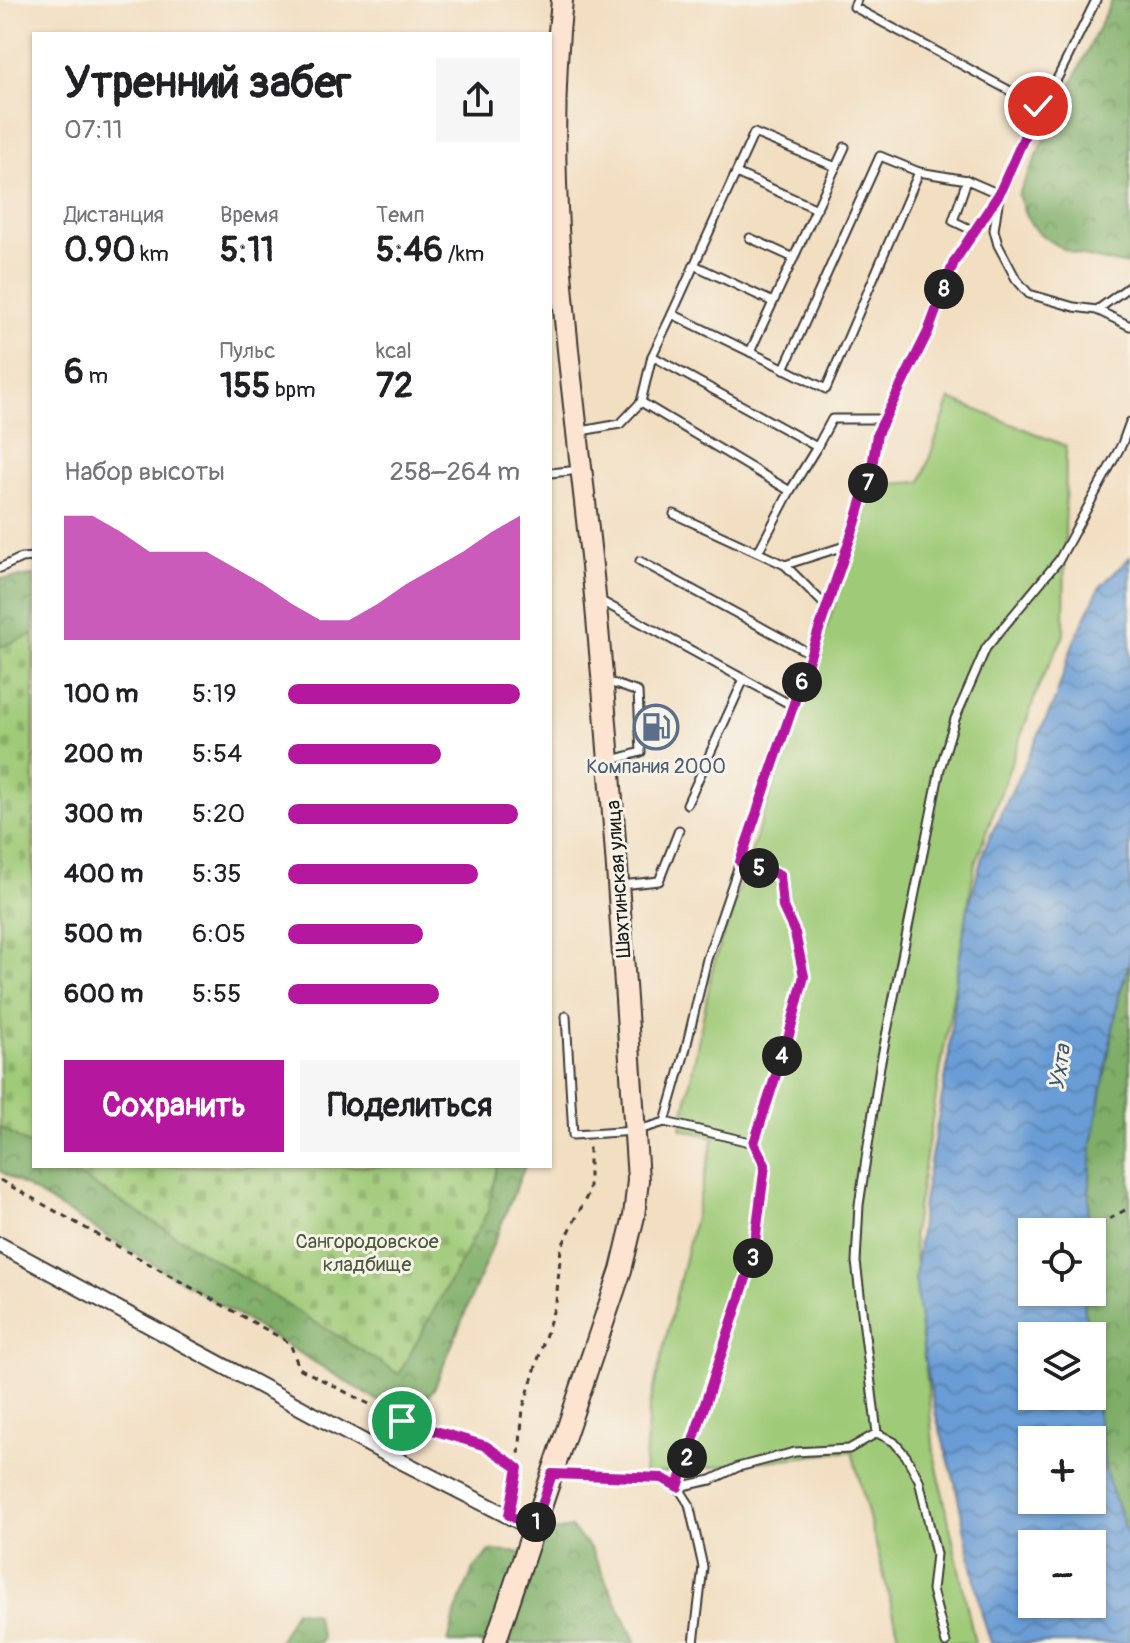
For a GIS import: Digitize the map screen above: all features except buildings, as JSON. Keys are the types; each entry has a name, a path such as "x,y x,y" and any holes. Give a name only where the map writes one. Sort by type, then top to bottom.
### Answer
{"street":[{"name":"Шахтинская улица","path":"495,1643 621,1270 634,1216 638,1180 611,761 560,272 555,108 562,0"},
{"path":"0,1245 340,1429 534,1529"}],"lane":[{"path":"857,0 854,7 1038,106"},
{"path":"665,1122 707,959 848,545 872,467 877,434 928,332 954,262 999,194 1038,106 1058,77 1096,0"},
{"path":"578,431 620,424 641,402 652,356 754,133 836,167"},
{"path":"750,352 845,147"},
{"path":"784,369 880,156 919,172 967,180 999,194"},
{"path":"672,314 826,389 919,172"},
{"path":"736,173 817,209"},
{"path":"967,180 953,221 974,231"},
{"path":"999,194 994,230 998,245 1016,279 1029,294 1097,310 1130,326"},
{"path":"750,238 794,258"},
{"path":"694,265 773,302"},
{"path":"1097,310 1130,286"},
{"path":"652,356 817,447"},
{"path":"641,402 790,491"},
{"path":"758,552 832,419 884,419"},
{"path":"877,1433 856,1262 859,1205 880,1066 940,769 955,719 986,648 1059,560 1122,444 1130,422"},
{"path":"552,473 582,470"},
{"path":"674,514 785,565 827,607"},
{"path":"785,565 848,545"},
{"path":"0,568 21,558 32,557"},
{"path":"640,561 811,654"},
{"path":"595,598 793,706"},
{"path":"687,804 744,679"},
{"path":"601,680 638,692 641,752 611,761"},
{"path":"619,885 659,881 679,830"},
{"path":"678,1487 753,1257 765,1165 754,1143 789,1035 804,976 795,933 783,907 780,875 740,862"},
{"path":"566,1016 573,1135 635,1131 665,1122 754,1143"},
{"path":"678,1487 711,1480 738,1467 795,1452 849,1449 877,1433"},
{"path":"877,1433 894,1442 919,1480 936,1554 932,1590 946,1643"},
{"path":"552,1474 662,1478 678,1487 689,1504 703,1567 694,1643"}],"path":[{"path":"509,1515 518,1468 523,1408 556,1302 561,1248 589,1192 589,1134"},
{"path":"0,1180 290,1343 299,1368 402,1421 486,1446 518,1468"},
{"path":"1106,1221 1130,1207"}],"green space":[{"path":"1112,0 1130,0 1130,265 1076,254 1051,242 1029,221 1018,195"},
{"path":"950,399 1066,446 1064,635 1040,683 975,864 913,1234 934,1453 975,1643 901,1643 852,1451 644,1475 649,1409 714,1137 681,1129 713,966 874,485 921,482"},
{"path":"32,576 32,1168 524,1168 434,1389 417,1409 393,1410 0,1171 0,579"},
{"path":"32,635 32,1147 0,1127 0,647"},
{"path":"1130,960 1130,1541 1106,1474 1106,1426 1099,1426 1097,1410 1106,1410 1106,1322 1086,1322 1085,1306 1106,1306 1106,1218 1088,1218 1092,1144 1119,996"},
{"name":"Сангородовское кладбище","path":"66,1168 497,1168 488,1211 399,1374"},
{"path":"571,1528 591,1549 636,1643 448,1643 456,1611 473,1570 490,1551 527,1553 547,1532"},
{"path":"295,1610 315,1614 322,1638 319,1643 278,1643"}],"water":[{"name":"Ухта","path":"1130,557 1130,960 1119,996 1092,1144 1088,1218 1018,1218 1018,1306 1085,1306 1086,1322 1018,1322 1018,1410 1097,1410 1099,1426 1018,1426 1018,1514 1106,1514 1106,1474 1130,1541 1130,1643 991,1643 982,1615 955,1483 936,1416 924,1358 915,1278 923,1202 948,1063 955,986 967,913 984,849 1055,700 1072,646 1099,588"}],"place":[{"name":"Компания 2000","path":"656,727"}],"route":[{"path":"402,1421 486,1446 518,1468 509,1515 534,1529 552,1474 662,1478 678,1487 753,1257 765,1165 754,1143 789,1035 804,976 795,933 783,907 780,875 740,862 855,524 872,467 877,434 928,332 954,262 999,194 1038,106"}]}
